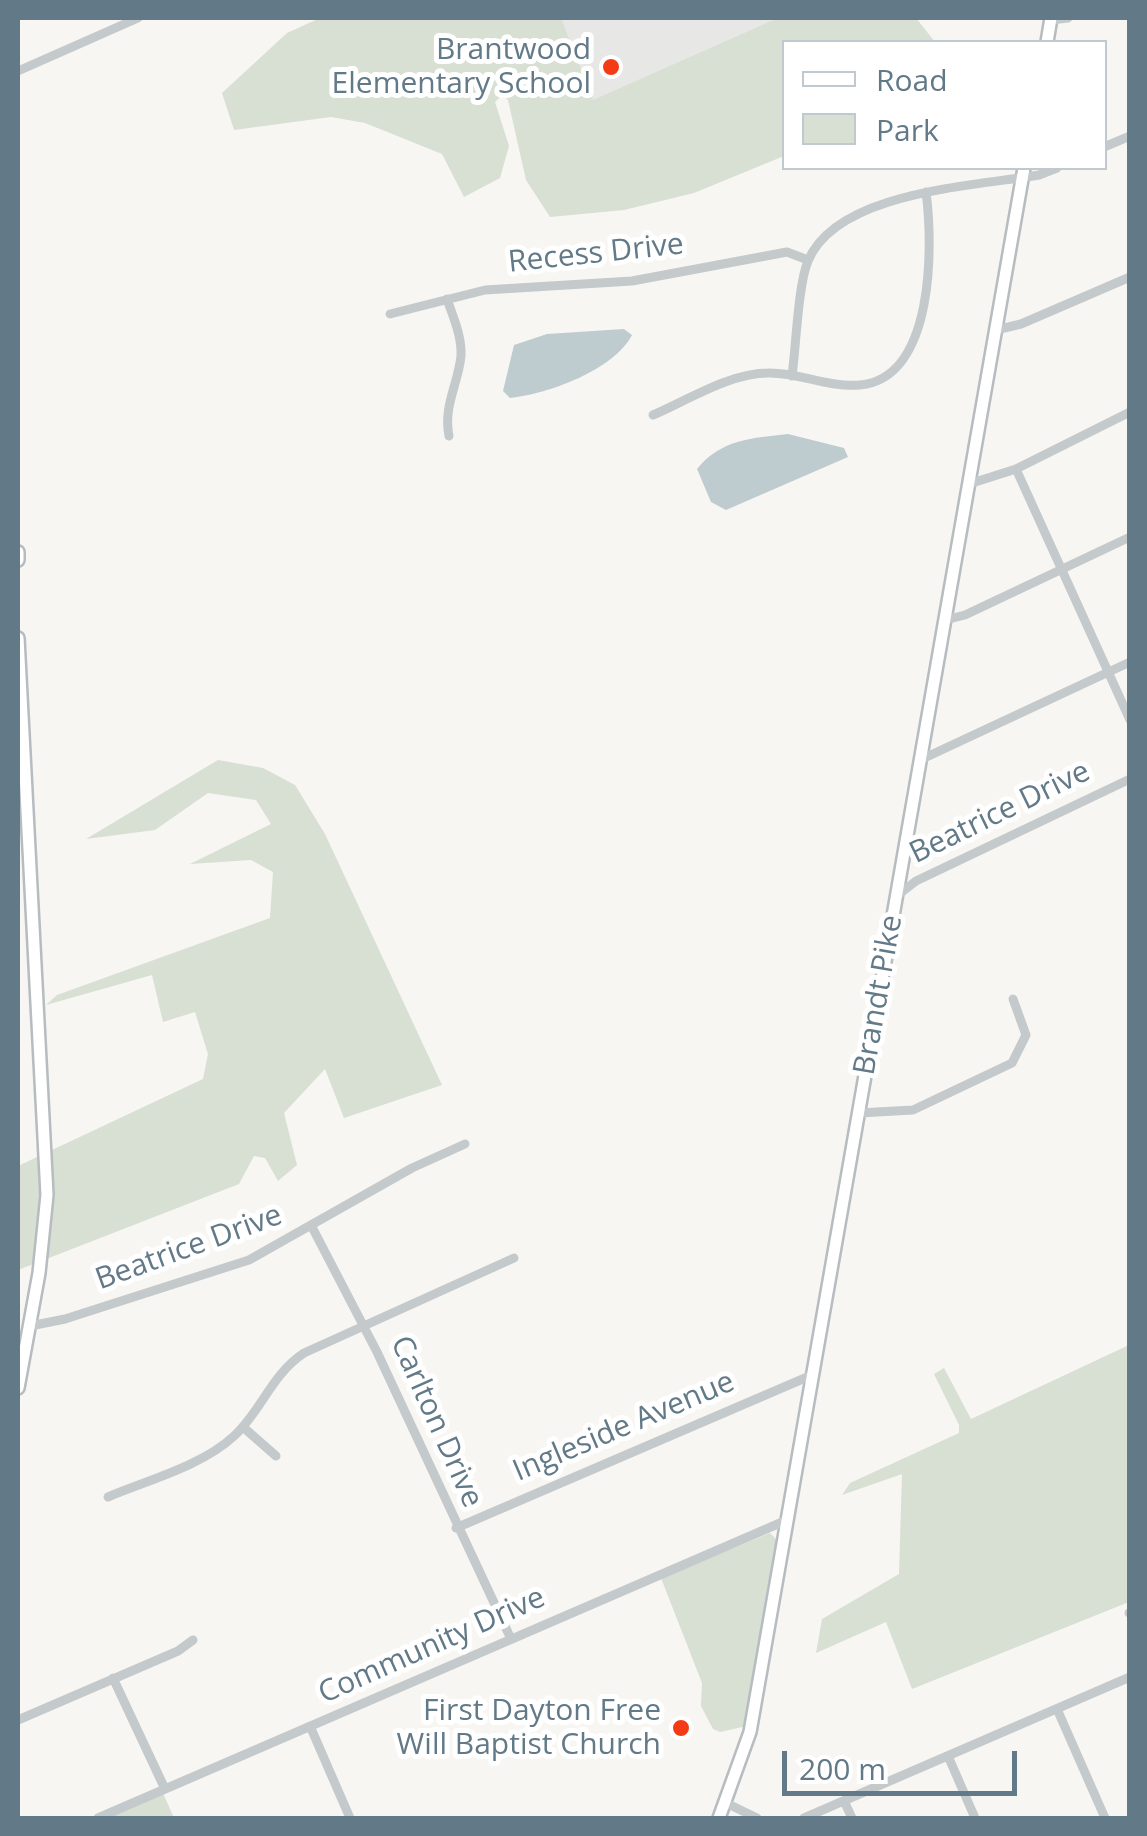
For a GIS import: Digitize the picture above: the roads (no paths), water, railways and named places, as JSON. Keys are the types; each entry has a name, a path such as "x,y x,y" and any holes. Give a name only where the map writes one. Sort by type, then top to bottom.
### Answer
{"main road":[{"name":"Brandt Pike","path":"719,1818 750,1732 1023,173"},
{"path":"18,552 18,560"},
{"path":"18,638 47,1195 18,1388"}],"street":[{"path":"18,70 138,18"},
{"path":"1051,19 1068,18"},
{"path":"792,376 808,260 828,236 865,210 900,196 1023,173"},
{"path":"653,415 744,376 770,372 833,386 865,385 890,372 907,354 918,331 932,241 926,192"},
{"name":"Recess Drive","path":"390,314 485,290 632,281 787,252 808,260"},
{"path":"996,330 1021,324 1130,276"},
{"path":"447,299 460,339 461,358 446,416 450,436"},
{"path":"969,484 1016,469 1130,412"},
{"path":"1016,469 1130,720"},
{"path":"945,620 965,615 1130,537"},
{"path":"920,760 1130,662"},
{"name":"Beatrice Drive","path":"896,897 916,880 1130,779"},
{"path":"859,1112 914,1110 1012,1063 1026,1036 1013,999"},
{"name":"Beatrice Drive","path":"30,1326 65,1320 218,1271 312,1228 403,1173 465,1144"},
{"name":"Carlton Drive","path":"312,1228 363,1324 511,1639"},
{"path":"108,1498 210,1453 243,1427 284,1368 363,1324 514,1258"},
{"name":"Ingleside Avenue","path":"456,1528 812,1375"},
{"path":"243,1427 276,1456"},
{"name":"Community Drive","path":"98,1818 787,1520"},
{"path":"18,1720 194,1640"},
{"path":"804,1818 1130,1677"},
{"path":"113,1678 165,1789"},
{"path":"1058,1709 1106,1818"},
{"path":"310,1726 350,1818"},
{"path":"948,1756 976,1818"},
{"path":"844,1801 852,1818"},
{"path":"726,1804 758,1818"}],"place":[{"name":"Brantwood Elementary School","path":"611,67"},
{"name":"First Dayton Free Will Baptist Church","path":"681,1728"}]}
